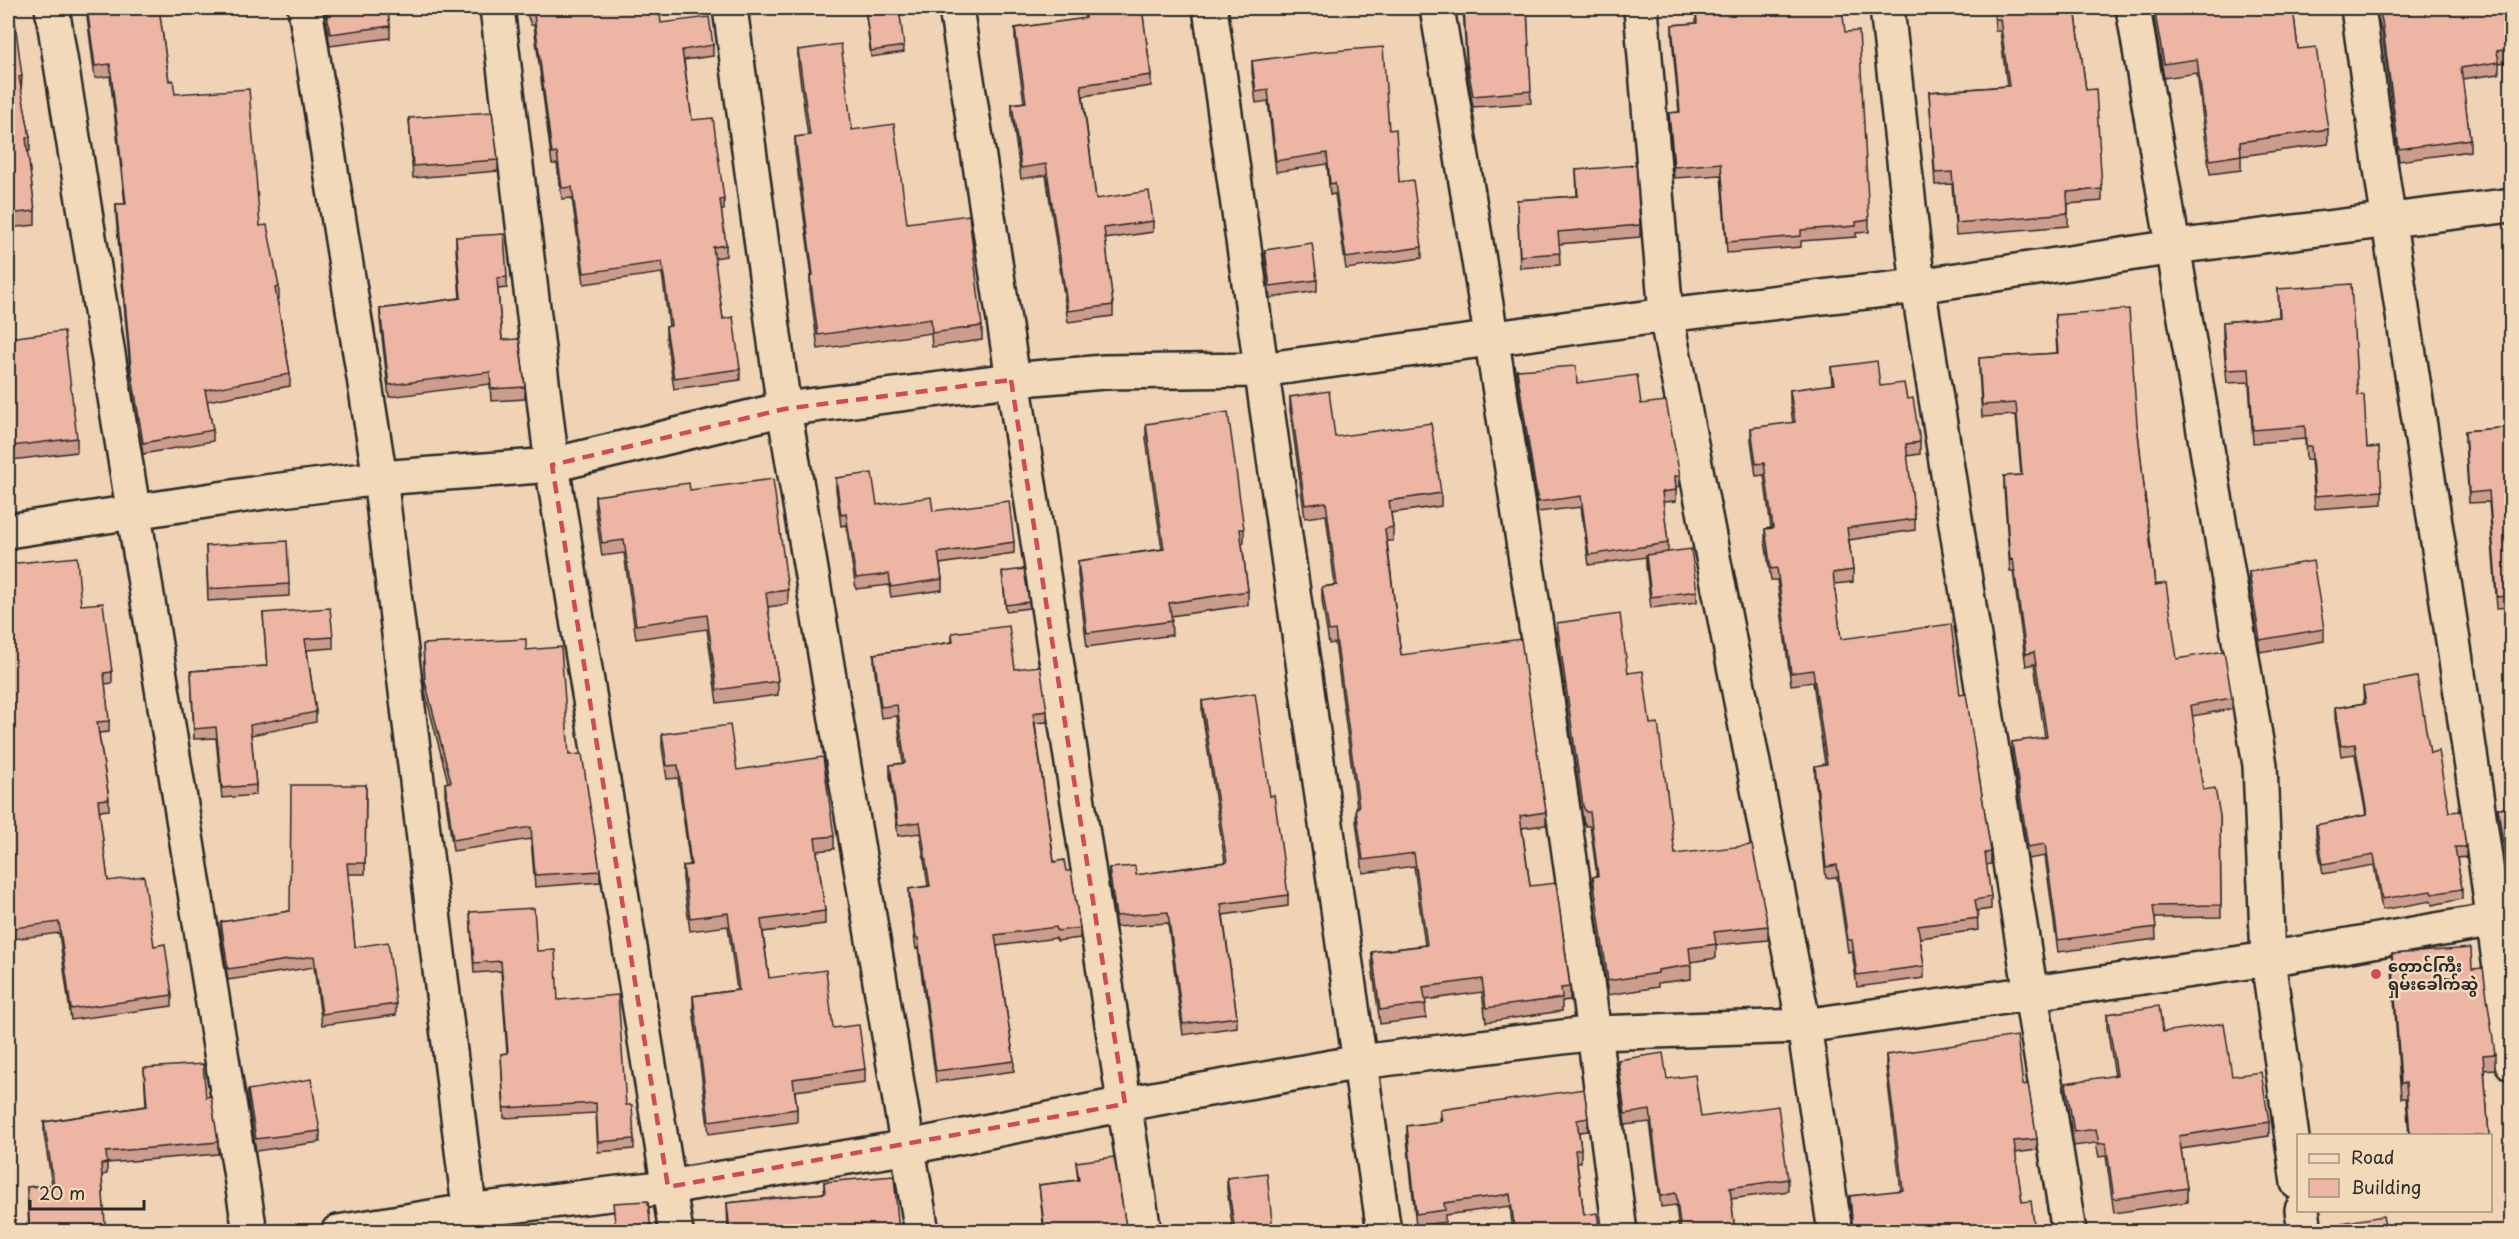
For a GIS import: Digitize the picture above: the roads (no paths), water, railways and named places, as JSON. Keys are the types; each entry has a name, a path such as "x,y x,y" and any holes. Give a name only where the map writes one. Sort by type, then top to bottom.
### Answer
{"street":[{"path":"52,8 250,1232"},
{"path":"305,8 380,478 470,1221"},
{"path":"497,8 552,465 676,1232"},
{"path":"730,8 784,409 922,1232"},
{"path":"956,8 1011,380 1144,1232"},
{"path":"1210,8 1384,1232"},
{"path":"1437,8 1493,339 1595,1033 1620,1232"},
{"path":"1641,8 1666,315 1804,1026 1835,1232"},
{"path":"1887,8 1918,286 2070,1232"},
{"path":"2133,8 2260,765 2268,959 2297,1176"},
{"path":"2358,8 2387,221 2503,918 2511,1063"},
{"path":"8,531 265,492 380,478 552,465 784,409 1011,380 1104,372 1260,370 1666,315 1918,286 2174,247 2511,205"},
{"path":"338,1232 470,1221 909,1147 1125,1104 1360,1062 1595,1033 1804,1026 2268,959 2503,918"},
{"path":"2302,1212 2305,1232"}],"place":[{"name":"တောင်ကြီး ရှမ်းခေါက်ဆွဲ","path":"2376,974"}]}
